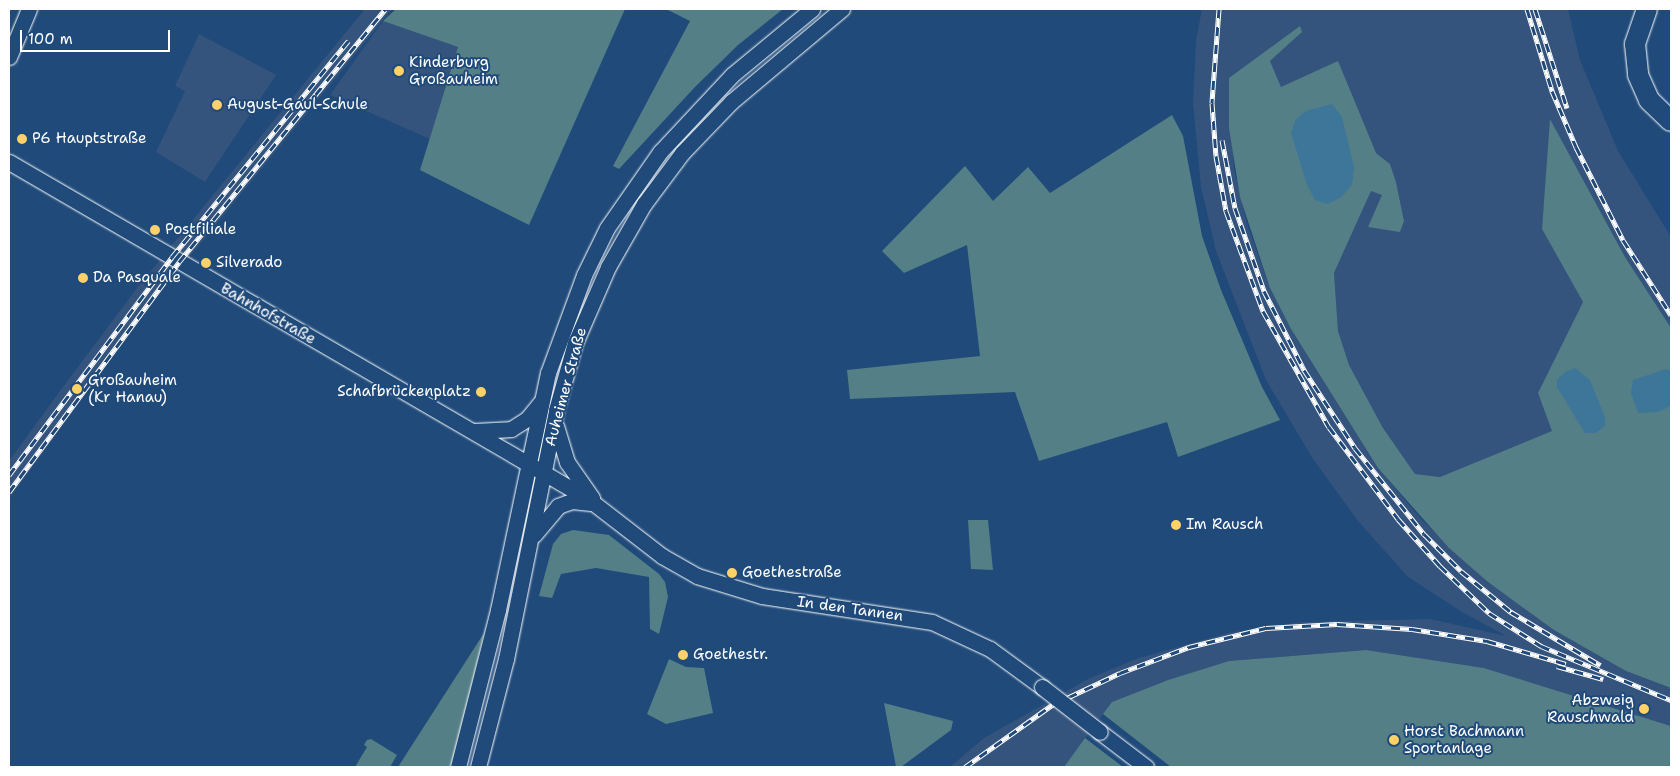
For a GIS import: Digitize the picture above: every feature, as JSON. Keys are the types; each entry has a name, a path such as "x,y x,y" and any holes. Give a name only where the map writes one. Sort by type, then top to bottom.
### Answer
{"highway":[{"path":"1647,9 1635,44 1638,75 1649,100 1671,121"},
{"path":"1660,9 1648,39 1648,64 1656,90 1671,107"}],"main road":[{"path":"9,57 29,9"},
{"name":"Auheimer Straße","path":"458,767 498,610 541,401 555,350 584,275 607,228 634,186 701,106 732,75 812,9"},
{"name":"Auheimer Straße","path":"478,767 492,719 532,538 556,410 576,343 608,267 661,179 731,102 842,9"},
{"name":"Bahnhofstraße","path":"9,162 544,473"},
{"path":"470,430 486,433 510,430 527,419 541,401"},
{"path":"556,410 557,435 563,455 599,507"},
{"name":"In den Tannen","path":"544,473 599,507 662,556 704,580 762,596 932,622 990,649 1146,767"},
{"path":"532,538 551,513 564,503 579,500 599,507"}],"shaded area":[{"path":"365,9 392,9 158,295 9,499 9,461 137,288"},
{"path":"1202,9 1568,9 1580,60 1618,151 1671,237 1671,328 1625,257 1551,121 1542,229 1583,302 1538,393 1553,431 1440,477 1415,474 1383,428 1349,365 1338,331 1334,273 1371,191 1382,194 1404,221 1396,182 1390,164 1376,153 1362,126 1281,87 1270,61 1302,32 1229,78 1234,169 1247,224 1270,288 1291,329 1378,468 1422,520 1488,582 1626,671 1671,688 1671,726 1484,668 1366,650 1229,661 1168,680 1112,702 1064,767 950,767 984,738 1090,678 1139,658 1228,633 1301,622 1430,619 1506,636 1462,612 1408,577 1358,521 1313,459 1266,380 1216,251 1201,187 1193,104 1196,40"},
{"name":"Kinderburg Großauheim","path":"383,21 458,47 430,139 330,95"},
{"name":"August-Gaul-Schule","path":"199,34 276,75 205,182 156,152 185,91 175,86"},
{"path":"1332,104 1342,117 1354,167 1352,185 1340,198 1327,204 1315,200 1307,185 1291,133 1296,119 1306,111"},
{"path":"1575,368 1590,380 1605,417 1605,426 1596,433 1585,433 1557,387 1557,380 1565,372"},
{"path":"1666,369 1671,371 1671,406 1658,412 1638,413 1631,393 1633,380"}],"green space":[{"path":"396,9 625,9 529,225 420,170 458,47 383,21"},
{"path":"666,9 783,9 738,45 695,87 619,169 613,166 690,21"},
{"path":"1300,26 1302,32 1270,61 1281,87 1338,61 1376,153 1390,164 1396,182 1404,221 1400,232 1368,227 1382,195 1371,191 1334,273 1338,331 1349,365 1383,428 1415,474 1440,477 1552,431 1538,393 1583,302 1542,229 1550,119 1625,257 1671,328 1671,688 1626,671 1554,630 1488,582 1449,548 1378,468 1291,329 1270,288 1240,197 1229,128 1229,78"},
{"path":"1172,115 1183,136 1202,236 1221,290 1262,387 1280,420 1178,457 1167,422 1039,461 1015,392 850,399 847,370 980,356 967,245 904,273 882,251 965,166 993,201 1028,167 1050,193"},
{"path":"968,520 988,520 993,570 971,569"},
{"path":"573,530 609,535 659,574 665,582 668,597 659,634 650,629 649,577 596,568 561,574 552,598 539,596 553,544 561,534"},
{"path":"484,633 452,767 398,767"},
{"path":"1366,650 1484,668 1671,726 1671,767 1171,767 1103,714 1112,702 1168,680 1229,661"},
{"path":"669,659 686,667 704,668 713,713 666,724 647,714"},
{"path":"884,703 953,721 951,730 901,767 896,767"},
{"path":"1085,738 1123,767 1064,767"},
{"path":"371,739 397,755 390,767 355,767 367,747 364,745 367,740"}],"railway":[{"path":"9,492 179,262 385,9"},
{"path":"1219,9 1212,103 1216,156 1226,211 1263,311 1329,427 1398,519 1440,566 1489,613 1541,646 1671,700"},
{"path":"1527,9 1552,91 1576,147 1623,240 1671,315"},
{"path":"1535,9 1567,108"},
{"path":"9,475 172,257 348,41"},
{"path":"1222,140 1235,208 1264,291 1304,370 1355,448 1424,534 1461,571 1511,612 1600,665"},
{"path":"965,767 1052,705 1120,673 1189,647 1266,628 1337,624 1412,629 1487,641 1566,664"},
{"path":"1557,666 1603,679"}],"place":[{"name":"Kinderburg Großauheim","path":"399,71"},
{"name":"August-Gaul-Schule","path":"217,105"},
{"name":"P6 Hauptstraße","path":"22,139"},
{"name":"Postfiliale","path":"155,230"},
{"name":"Silverado","path":"206,263"},
{"name":"Da Pasquale","path":"83,278"},
{"name":"Großauheim (Kr Hanau)","path":"77,389"},
{"name":"Schafbrückenplatz","path":"481,392"},
{"name":"Im Rausch","path":"1176,525"},
{"name":"Goethestraße","path":"732,573"},
{"name":"Goethestr.","path":"683,655"},
{"name":"Abzweig Rauschwald","path":"1644,709"},
{"name":"Horst Bachmann Sportanlage","path":"1394,740"}]}
